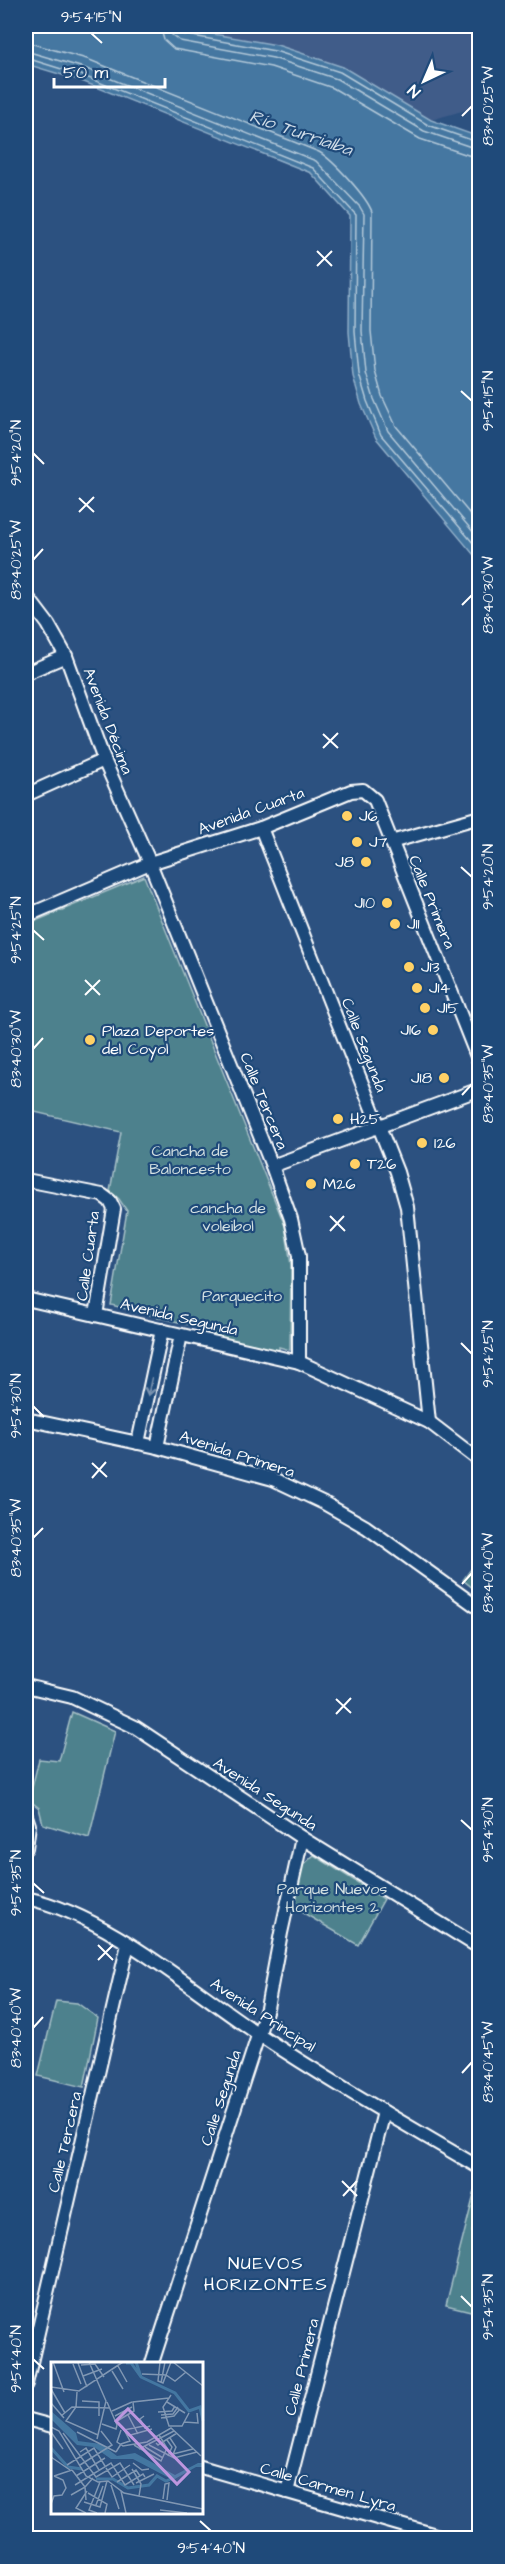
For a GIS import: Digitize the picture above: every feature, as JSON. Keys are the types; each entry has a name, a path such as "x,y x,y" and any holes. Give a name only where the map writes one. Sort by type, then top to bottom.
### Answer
{"street":[{"name":"Avenida Décima","path":"26,595 48,624 66,656 104,760 150,863"},
{"path":"26,673 66,656"},
{"path":"26,795 104,760"},
{"name":"Avenida Cuarta","path":"26,916 150,863 261,828 351,791 363,790"},
{"name":"Calle Primera","path":"363,790 375,800 480,1064"},
{"path":"391,842 480,817"},
{"name":"Calle Segunda","path":"261,828 397,1172 407,1207 429,1422"},
{"name":"Calle Tercera","path":"150,863 272,1166 291,1219 299,1256 299,1362"},
{"path":"272,1166 480,1089"},
{"name":"Calle Cuarta","path":"26,1180 102,1195 114,1209 96,1315"},
{"name":"Avenida Segunda","path":"26,1299 299,1362 429,1422 480,1461"},
{"path":"138,1443 162,1330"},
{"path":"157,1447 181,1335"},
{"name":"Avenida Primera","path":"26,1419 157,1447 273,1479 324,1503 366,1527 480,1609"},
{"name":"Avenida Segunda","path":"26,1686 72,1697 135,1727 302,1838 480,1948"},
{"path":"26,1816 29,1825 26,1848"},
{"name":"Calle Segunda","path":"152,2362 267,2008 280,1933 302,1838"},
{"name":"Avenida Principal","path":"26,1898 69,1912 128,1944 259,2034 384,2112 480,2168"},
{"name":"Calle Tercera","path":"26,2384 128,1944"},
{"name":"Calle Primera","path":"287,2492 384,2112"},
{"path":"26,2419 51,2426"},
{"name":"Calle Carmen Lyra","path":"202,2467 446,2538"}],"shaded area":[{"path":"167,26 479,26 479,106 431,120 343,67 277,45"}],"green space":[{"path":"144,876 285,1226 291,1265 290,1350 279,1347 279,1353 206,1337 206,1329 111,1305 127,1211 110,1191 121,1132 26,1110 26,925"},
{"path":"479,1558 479,1593 463,1580"},
{"path":"72,1712 115,1731 89,1838 43,1824 39,1808 29,1800 39,1759 59,1761"},
{"name":"Parque Nuevos Horizontes 2","path":"314,1855 384,1899 358,1945 295,1908 301,1867"},
{"path":"56,2001 77,2003 98,2018 84,2087 38,2076"},
{"path":"479,2175 479,2204 472,2232 479,2235 479,2313 446,2305"}],"water":[{"name":"Río Turrialba","path":"26,26 167,26 277,45 343,67 431,120 479,137 479,561 376,438 361,404 353,376 349,332 350,216 311,173 79,80 26,64"}],"place":[{"name":"J6","path":"347,816"},
{"name":"J7","path":"357,842"},
{"name":"J8","path":"366,862"},
{"name":"J10","path":"387,903"},
{"name":"J11","path":"395,924"},
{"name":"J13","path":"409,967"},
{"name":"J14","path":"417,988"},
{"name":"J15","path":"425,1008"},
{"name":"J16","path":"433,1030"},
{"name":"Plaza Deportes del Coyol","path":"90,1040"},
{"name":"J18","path":"444,1078"},
{"name":"H25","path":"338,1119"},
{"name":"I26","path":"422,1143"},
{"name":"T26","path":"355,1164"},
{"name":"M26","path":"311,1184"}],"district":[{"name":"NUEVOS HORIZONTES","path":"266,2273"}],"park label":[{"name":"Cancha de Baloncesto","path":"190,1160"},
{"name":"cancha de voleibol","path":"228,1217"},
{"name":"Parquecito","path":"242,1296"}]}
